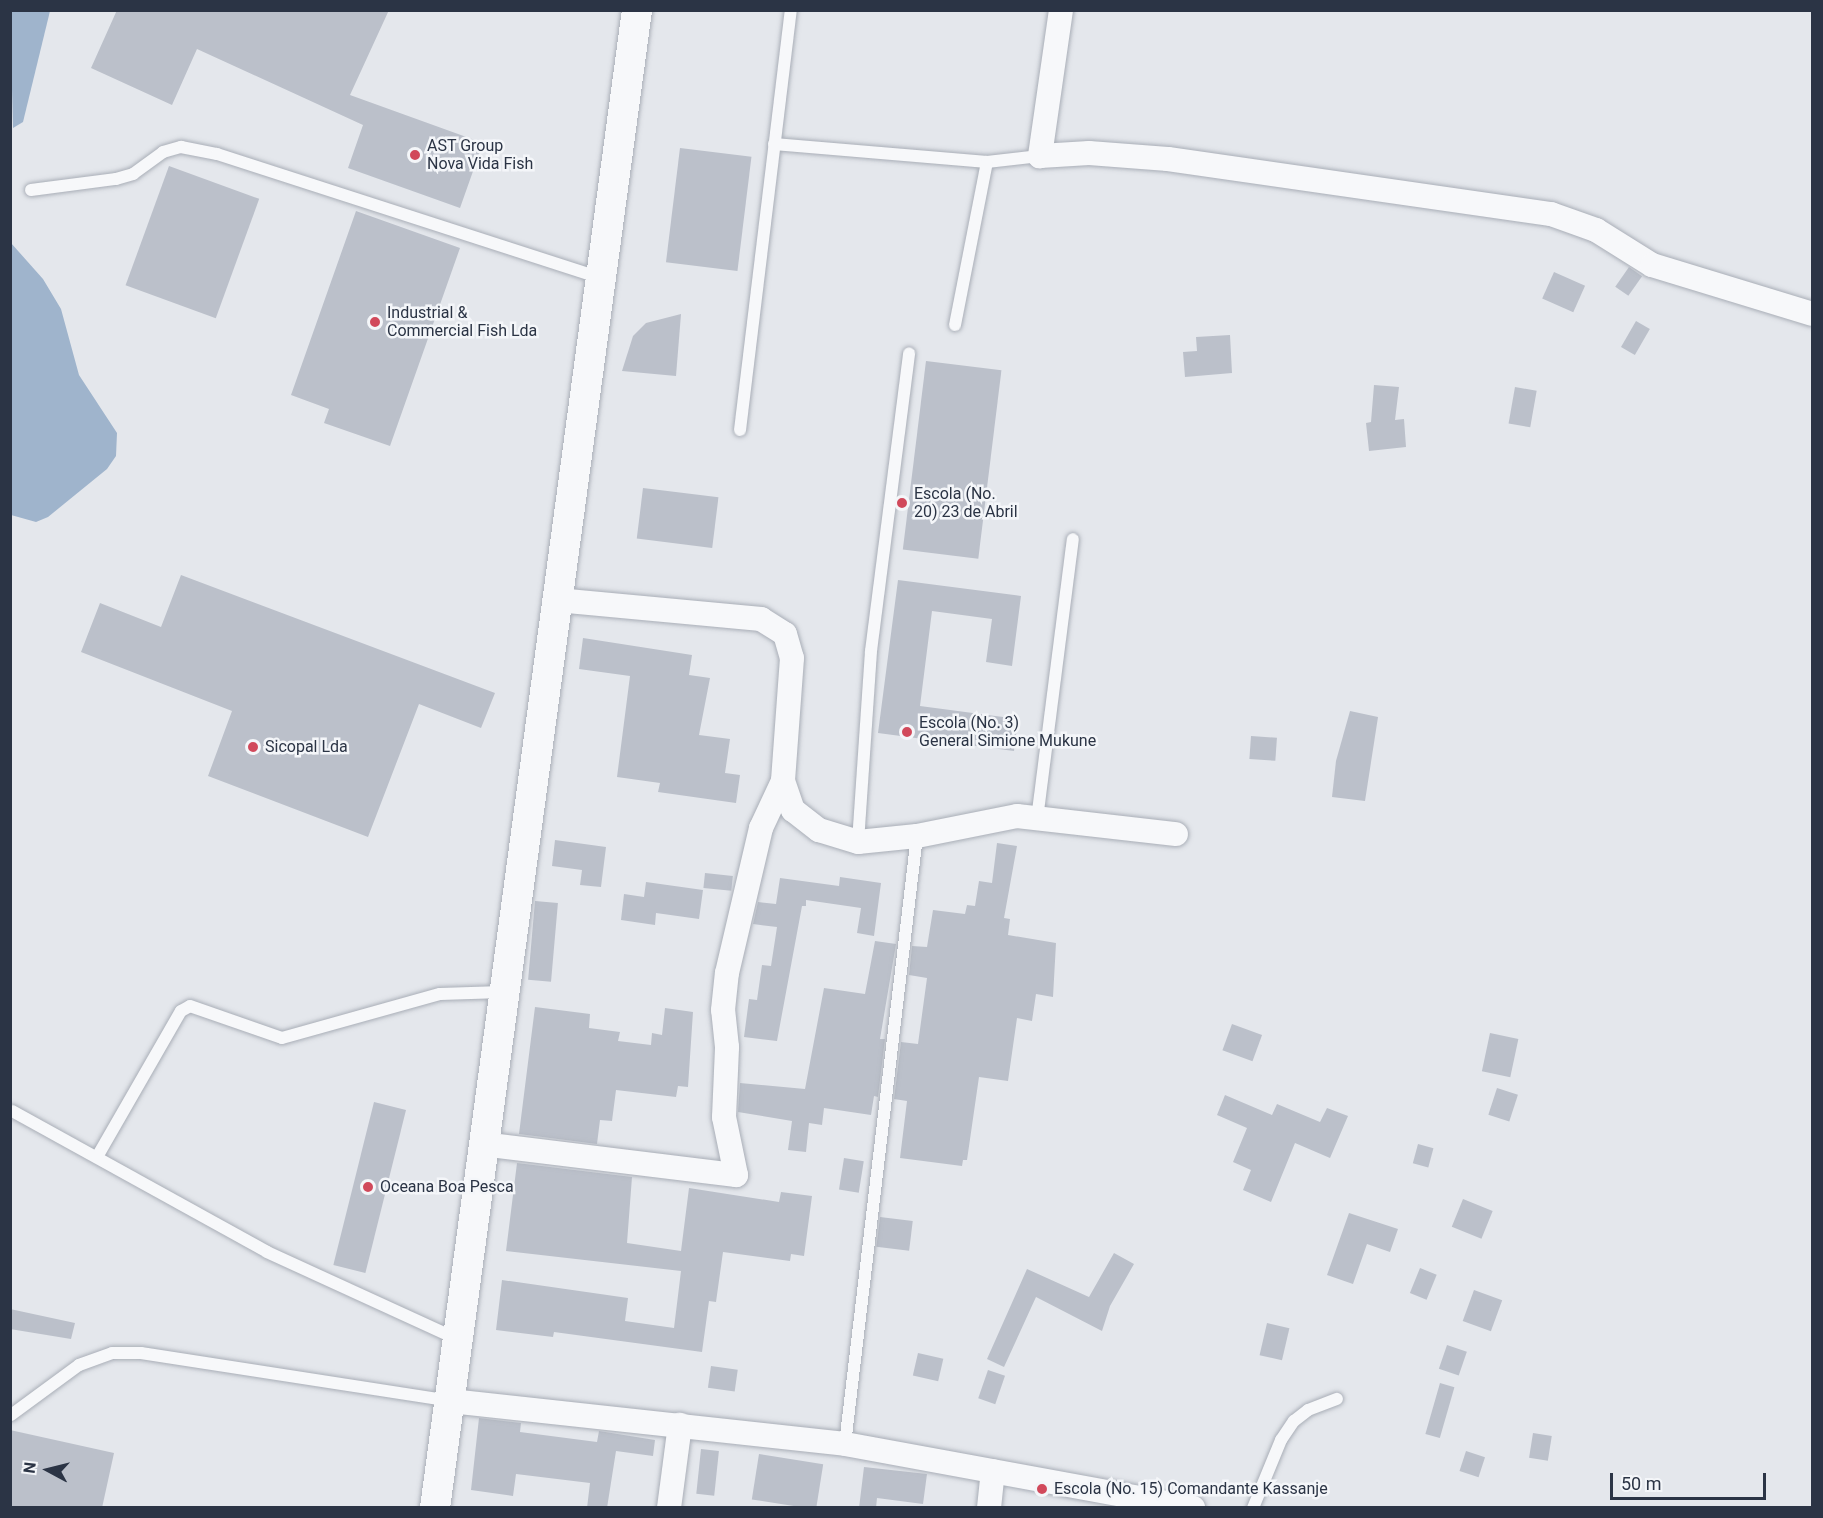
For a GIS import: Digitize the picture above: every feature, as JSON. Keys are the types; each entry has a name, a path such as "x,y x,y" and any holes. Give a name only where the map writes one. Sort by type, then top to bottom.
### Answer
{"street":[{"path":"435,1508 451,1401 502,992 637,10"},
{"path":"1061,10 1040,156 1089,153 1168,159 1551,214 1596,231 1652,266 1812,314"},
{"path":"482,1144 736,1175 724,1117 727,1047 723,1010 727,973 761,828 783,781 792,658 784,634 761,619 556,600"},
{"path":"783,781 793,810 819,830 858,842 917,836 1017,816 1176,834"},
{"path":"451,1401 845,1444 1194,1508"},
{"path":"669,1508 680,1425"},
{"path":"989,1508 993,1471"}],"lane":[{"path":"740,430 791,10"},
{"path":"774,144 987,162 1040,156"},
{"path":"31,190 116,179 133,174 163,152 182,147 217,154 600,278"},
{"path":"955,325 987,162"},
{"path":"858,842 871,651 909,353"},
{"path":"1037,819 1073,539"},
{"path":"845,1444 917,836"},
{"path":"97,1158 181,1011 190,1006 282,1038 440,994 502,992"},
{"path":"12,1111 267,1252 458,1340"},
{"path":"11,1415 79,1365 112,1353 141,1353 451,1401"},
{"path":"1253,1508 1281,1440 1294,1421 1308,1410 1337,1399"}],"water":[{"path":"10,11 50,11 23,122 13,128"},
{"path":"11,243 43,279 61,309 79,375 117,433 116,456 107,469 48,517 36,522 11,515"}],"building":[{"path":"117,10 389,10 350,95 483,143 460,208 348,168 363,125 197,49 172,105 91,68"},
{"path":"680,148 751,157 737,271 666,262"},
{"path":"169,166 259,199 216,318 126,285"},
{"name":"Industrial & Commercial Fish Lda","path":"356,211 460,248 390,446 324,423 329,409 291,395"},
{"path":"1629,267 1642,276 1628,296 1615,287"},
{"path":"1554,272 1585,286 1573,312 1542,298"},
{"path":"681,314 676,376 622,371 633,336 646,323"},
{"path":"1636,321 1650,329 1635,355 1621,347"},
{"path":"1230,335 1232,373 1185,377 1183,352 1197,351 1196,337"},
{"path":"926,361 1001,370 978,559 903,550"},
{"path":"1374,385 1399,387 1395,420 1404,419 1406,447 1369,451 1366,423 1371,422"},
{"path":"1515,387 1537,391 1530,427 1509,423"},
{"path":"643,488 718,497 712,548 637,539"},
{"path":"181,575 495,693 481,728 419,704 368,837 208,776 232,711 81,652 100,603 161,627"},
{"path":"898,580 1021,596 1012,666 986,662 992,619 932,611 920,706 1018,719 1014,751 878,733"},
{"path":"583,638 692,655 689,675 710,678 699,735 730,739 725,773 740,775 736,803 658,792 660,783 617,777 630,676 579,669"},
{"path":"1350,711 1378,717 1365,801 1332,797 1336,761"},
{"path":"1251,736 1277,738 1275,761 1249,759"},
{"path":"555,840 606,847 601,887 580,885 582,870 552,866"},
{"path":"997,843 1017,846 1004,918 1010,919 1008,935 1056,943 1053,997 1036,994 1032,1021 1017,1018 1008,1081 979,1077 967,1160 963,1160 962,1166 900,1158 907,1101 894,1099 901,1042 918,1044 927,978 909,975 912,946 927,947 933,910 965,914 967,905 975,906 979,881 992,883"},
{"path":"705,873 733,876 731,891 703,888"},
{"path":"840,877 881,883 874,936 857,933 861,908 806,900 806,906 802,906 777,1041 744,1037 749,999 757,1000 762,965 771,966 777,927 753,924 758,902 776,904 780,878 839,886"},
{"path":"646,882 703,890 699,919 656,913 655,925 621,920 624,894 644,897"},
{"path":"535,901 558,903 551,982 528,980"},
{"path":"875,941 896,944 880,1039 885,1039 878,1097 874,1096 871,1115 824,1108 822,1125 809,1123 806,1152 788,1150 792,1121 738,1112 740,1083 805,1089 824,988 865,994"},
{"path":"535,1007 590,1014 589,1028 620,1032 618,1041 651,1045 652,1033 662,1035 665,1008 693,1012 688,1087 678,1086 676,1097 616,1090 612,1121 600,1120 597,1144 519,1134"},
{"path":"1232,1024 1262,1035 1252,1061 1222,1050"},
{"path":"1490,1033 1518,1039 1510,1077 1482,1071"},
{"path":"1497,1088 1518,1095 1509,1121 1488,1115"},
{"path":"1225,1095 1272,1115 1277,1104 1320,1122 1327,1108 1348,1116 1330,1158 1295,1143 1271,1202 1243,1190 1251,1170 1233,1162 1247,1128 1217,1115"},
{"name":"Oceana Boa Pesca","path":"374,1102 406,1110 365,1273 333,1265"},
{"path":"1418,1144 1433,1148 1428,1167 1413,1163"},
{"path":"844,1158 864,1161 859,1193 839,1190"},
{"path":"517,1163 632,1177 627,1243 681,1251 689,1188 779,1202 781,1192 812,1196 804,1256 791,1254 790,1261 723,1252 716,1302 709,1301 702,1352 554,1332 553,1337 496,1330 502,1280 628,1298 625,1321 674,1328 681,1271 506,1251"},
{"path":"1463,1199 1493,1211 1481,1239 1452,1227"},
{"path":"1349,1213 1398,1229 1390,1252 1367,1244 1353,1284 1327,1275"},
{"path":"880,1217 913,1221 909,1251 876,1247"},
{"path":"1114,1253 1134,1264 1110,1306 1102,1331 1036,1297 1004,1367 987,1359 1027,1269 1089,1297"},
{"path":"1420,1268 1437,1275 1427,1300 1410,1293"},
{"path":"1474,1290 1502,1300 1491,1331 1463,1321"},
{"path":"10,1309 75,1323 71,1339 10,1329"},
{"path":"1267,1323 1289,1328 1282,1360 1260,1355"},
{"path":"1447,1345 1467,1352 1459,1375 1439,1369"},
{"path":"918,1353 943,1359 938,1381 913,1375"},
{"path":"711,1366 738,1370 735,1392 708,1388"},
{"path":"988,1370 1005,1376 995,1404 978,1398"},
{"path":"1440,1383 1454,1387 1440,1438 1425,1434"},
{"path":"479,1418 521,1423 520,1432 597,1442 599,1431 655,1440 653,1456 616,1451 607,1508 587,1508 590,1483 516,1474 513,1496 471,1490"},
{"path":"10,1430 114,1453 102,1508 10,1508"},
{"path":"1533,1433 1552,1436 1548,1461 1529,1458"},
{"path":"701,1449 719,1451 714,1496 696,1494"},
{"path":"1466,1451 1485,1457 1479,1477 1460,1471"},
{"path":"759,1454 823,1464 816,1508 752,1499"},
{"path":"864,1467 927,1474 923,1504 877,1498 876,1508 859,1508"}],"place":[{"name":"AST Group Nova Vida Fish","path":"415,155"},
{"name":"Industrial & Commercial Fish Lda","path":"375,322"},
{"name":"Escola (No. 20) 23 de Abril","path":"902,503"},
{"name":"Escola (No. 3) General Simione Mukune","path":"907,732"},
{"name":"Sicopal Lda","path":"253,747"},
{"name":"Oceana Boa Pesca","path":"368,1187"},
{"name":"Escola (No. 15) Comandante Kassanje","path":"1042,1489"}]}
